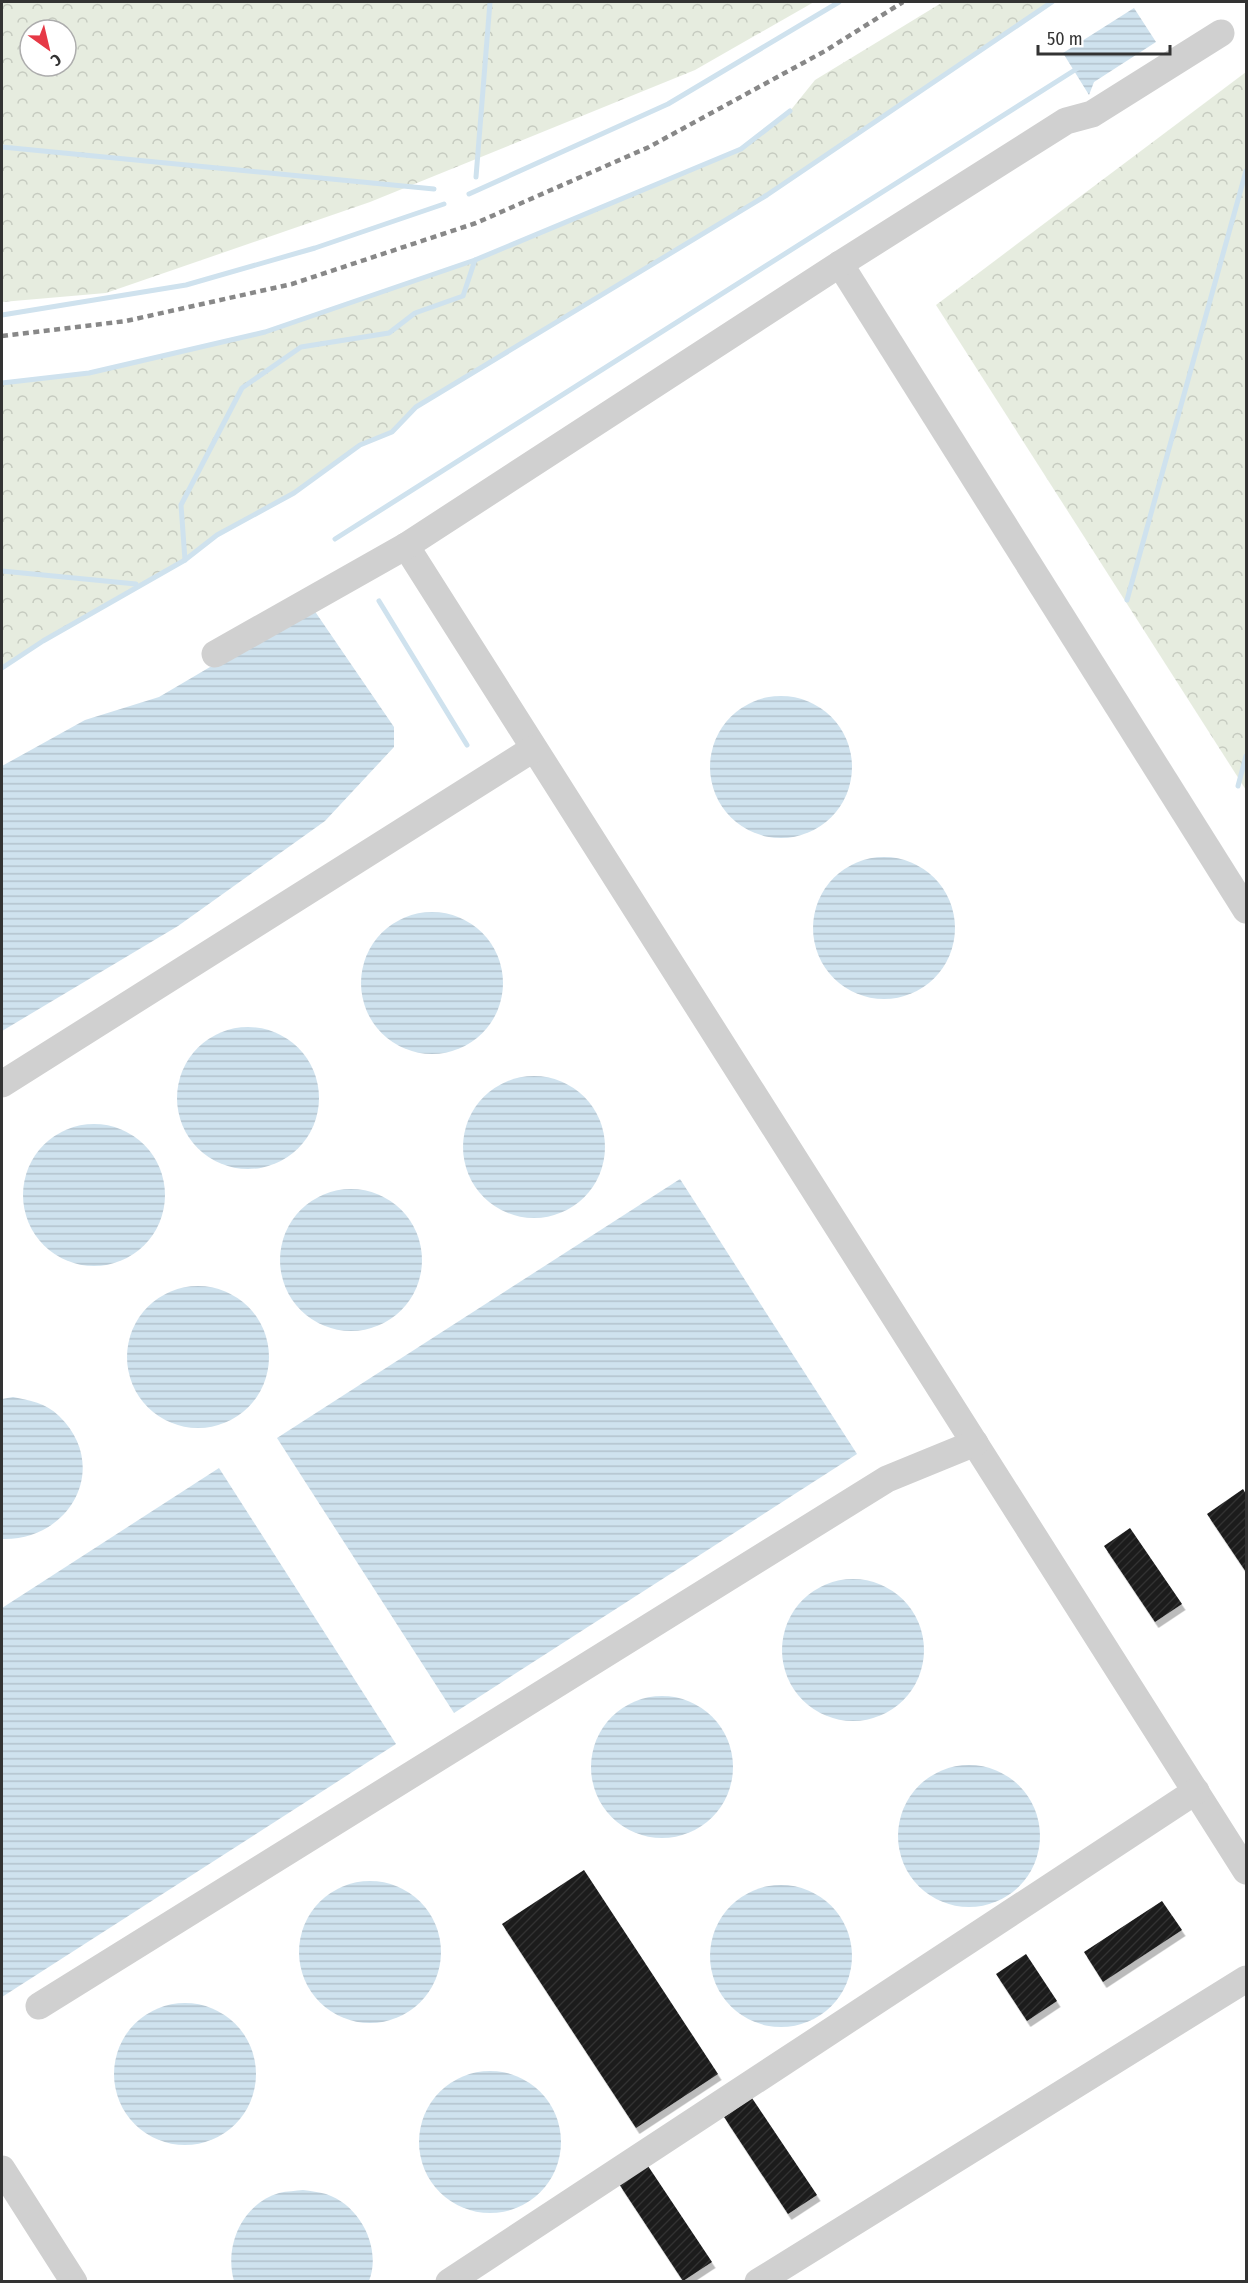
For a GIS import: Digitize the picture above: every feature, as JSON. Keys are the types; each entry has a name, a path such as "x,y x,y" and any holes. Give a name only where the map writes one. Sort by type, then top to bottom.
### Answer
{"lane":[{"path":"215,654 406,546 840,264 1066,121 1092,114 1221,33"},
{"path":"840,264 1246,910"},
{"path":"406,546 1246,1871"},
{"path":"2,1084 533,749"},
{"path":"39,2006 887,1479 975,1443"},
{"path":"449,2282 1196,1791"},
{"path":"758,2282 1246,1979"},
{"path":"2,2169 74,2282"}],"green space":[{"path":"2,2 814,2 695,70 370,202 106,293 2,302"},
{"path":"943,2 1052,2 767,195 416,407 392,432 360,445 294,493 217,535 185,560 43,641 2,668 2,383 89,373 265,332 475,260 741,149 790,111 815,80"},
{"path":"1246,72 1246,790 936,305"}],"water":[{"path":"1134,8 1156,42 1094,82 1089,95 1063,53"},
{"path":"314,610 394,727 394,747 325,821 178,926 2,1031 2,766 85,720 159,697 300,614"},
{"path":"781,696 808,702 831,717 846,740 852,767 846,794 831,817 808,832 781,838 754,832 731,817 716,794 710,767 716,740 731,717 754,702"},
{"path":"884,857 898,858 911,863 934,878 949,901 954,914 954,942 949,955 934,978 911,993 898,998 884,999 870,998 857,993 834,978 819,955 814,942 813,928 814,914 819,901 834,878 857,863 870,858"},
{"path":"432,912 446,913 459,918 482,933 497,956 502,969 502,997 497,1010 482,1033 459,1048 446,1053 432,1054 418,1053 405,1048 382,1033 367,1010 362,997 361,983 362,969 367,956 382,933 405,918 418,913"},
{"path":"248,1027 275,1033 298,1048 313,1071 319,1098 313,1125 298,1148 275,1163 248,1169 221,1163 198,1148 183,1125 177,1098 183,1071 198,1048 221,1033"},
{"path":"534,1076 561,1082 584,1097 599,1120 605,1147 599,1174 584,1197 561,1212 534,1218 507,1212 484,1197 469,1174 463,1147 469,1120 484,1097 507,1082"},
{"path":"94,1124 108,1125 121,1130 144,1145 159,1168 164,1181 164,1209 159,1222 144,1245 121,1260 108,1265 94,1266 80,1265 67,1260 44,1245 29,1222 24,1209 23,1195 24,1181 29,1168 44,1145 67,1130 80,1125"},
{"path":"680,1179 857,1454 454,1713 277,1438"},
{"path":"351,1189 378,1195 401,1210 416,1233 422,1260 416,1287 401,1310 378,1325 351,1331 324,1325 301,1310 286,1287 280,1260 286,1233 301,1210 324,1195"},
{"path":"198,1286 212,1287 225,1292 248,1307 263,1330 268,1343 268,1371 263,1384 248,1407 225,1422 212,1427 198,1428 184,1427 171,1422 148,1407 133,1384 128,1371 127,1357 128,1343 133,1330 148,1307 171,1292 184,1287"},
{"path":"13,1397 43,1405 59,1416 74,1436 82,1457 82,1477 76,1497 64,1514 47,1528 26,1536 2,1539 2,1399"},
{"path":"219,1468 396,1744 2,1997 2,1608"},
{"path":"853,1579 880,1585 903,1600 918,1623 924,1650 918,1677 903,1700 880,1715 853,1721 826,1715 803,1700 788,1677 782,1650 788,1623 803,1600 826,1585"},
{"path":"662,1696 676,1697 689,1702 712,1717 727,1740 732,1753 732,1781 727,1794 712,1817 689,1832 676,1837 662,1838 648,1837 635,1832 612,1817 597,1794 592,1781 591,1767 592,1753 597,1740 612,1717 635,1702 648,1697"},
{"path":"969,1765 996,1771 1019,1786 1034,1809 1040,1836 1034,1863 1019,1886 996,1901 969,1907 942,1901 919,1886 904,1863 898,1836 904,1809 919,1786 942,1771"},
{"path":"370,1881 397,1887 420,1902 435,1925 441,1952 435,1979 420,2002 397,2017 370,2023 343,2017 320,2002 305,1979 299,1952 305,1925 320,1902 343,1887"},
{"path":"781,1885 795,1886 808,1891 831,1906 846,1929 851,1942 851,1970 846,1983 831,2006 808,2021 795,2026 781,2027 767,2026 754,2021 731,2006 716,1983 711,1970 710,1956 711,1942 716,1929 731,1906 754,1891 767,1886"},
{"path":"185,2003 212,2009 235,2024 250,2047 256,2074 250,2101 235,2124 212,2139 185,2145 158,2139 135,2124 120,2101 114,2074 120,2047 135,2024 158,2009"},
{"path":"490,2071 517,2077 540,2092 555,2115 561,2142 555,2169 540,2192 517,2207 490,2213 463,2207 440,2192 425,2169 419,2142 425,2115 440,2092 463,2077"},
{"path":"303,2190 326,2194 338,2200 358,2218 365,2229 373,2255 369,2281 234,2281 232,2254 234,2241 246,2216 255,2206 279,2193"}],"building":[{"path":"1243,1489 1246,1494 1246,1572 1207,1514"},
{"path":"1130,1528 1182,1604 1155,1622 1104,1546"},
{"path":"584,1870 718,2074 636,2128 502,1924"},
{"path":"1162,1901 1182,1930 1103,1982 1084,1952"},
{"path":"1026,1954 1057,2001 1027,2021 996,1974"},
{"path":"752,2098 817,2195 788,2214 724,2117"},
{"path":"648,2166 712,2262 683,2281 619,2184"}],"waterway":[{"path":"476,177 490,2"},
{"path":"469,194 668,104 839,2"},
{"path":"2,668 43,641 185,560 217,535 294,493 360,445 392,432 416,407 767,195 1052,2"},
{"path":"335,539 1078,68"},
{"path":"2,383 89,373 265,332 475,260 741,149 790,111"},
{"path":"2,147 434,189"},
{"path":"1127,600 1246,171"},
{"path":"2,315 186,285 315,248 444,204"},
{"path":"185,560 181,505 242,388 301,347 389,333 415,313 463,296 475,260"},
{"path":"2,571 136,584"},
{"path":"379,601 467,745"},
{"path":"1238,786 1246,756"}],"railway":[{"path":"2,336 126,321 292,284 476,223 649,147 825,51 903,2"}]}
